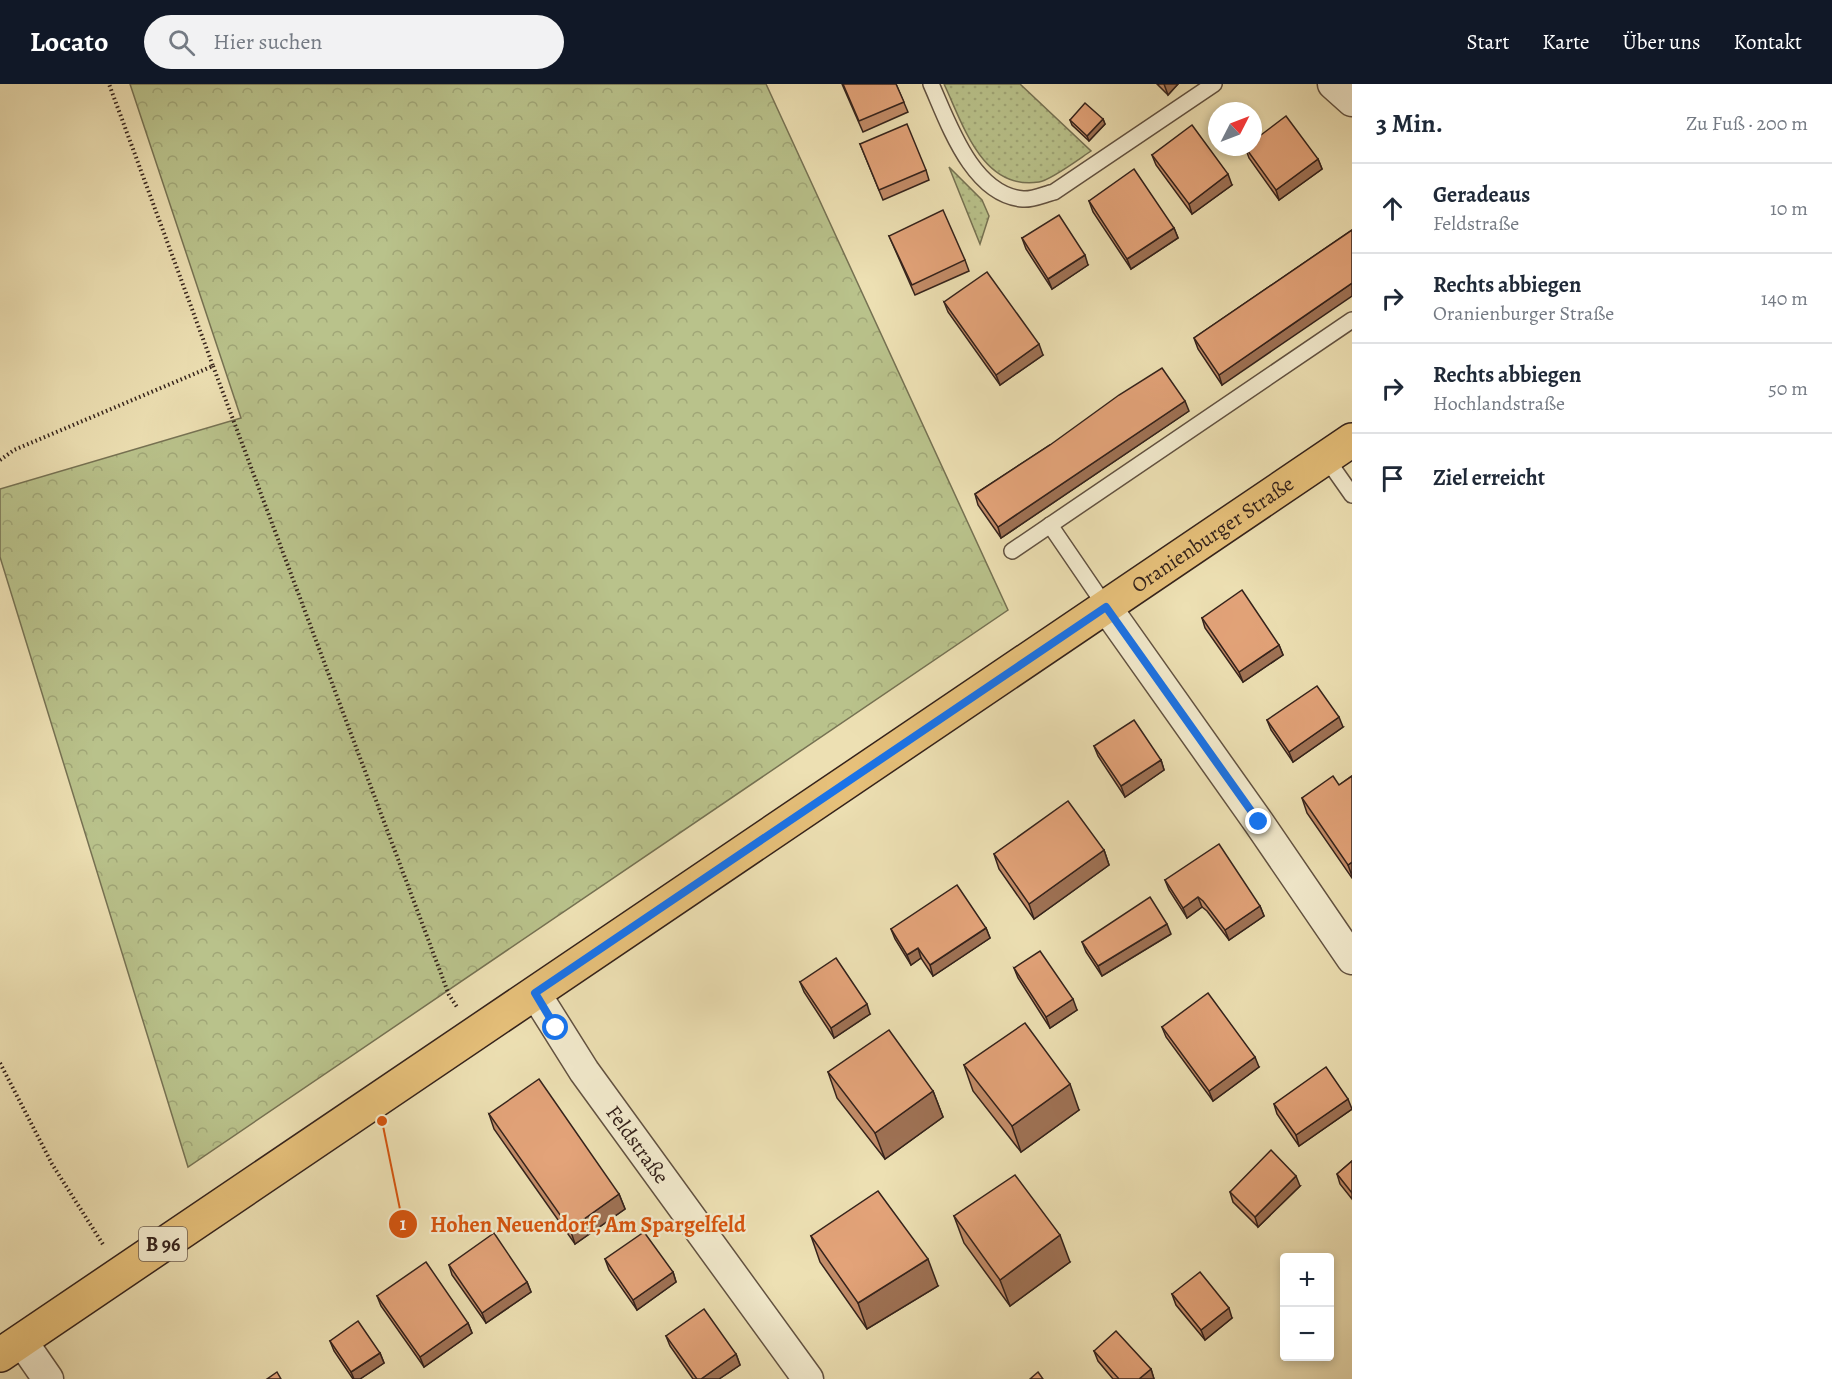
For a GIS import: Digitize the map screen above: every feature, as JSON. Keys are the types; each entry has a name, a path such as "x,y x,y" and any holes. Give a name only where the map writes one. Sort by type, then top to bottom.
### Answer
{"main road":[{"name":"Oranienburger Straße","path":"10,1348 1352,440"}],"street":[{"path":"1333,84 1352,101"},
{"path":"1106,607 1259,822 1352,959"},
{"name":"Feldstraße","path":"535,993 584,1071 808,1379"},
{"path":"10,1348 48,1379"}],"lane":[{"path":"931,84 964,157 1000,192 1023,200 1054,192 1214,84"},
{"path":"1012,550 1352,320"},
{"path":"1326,458 1352,495"},
{"path":"1050,525 1106,607"}],"path":[{"path":"109,84 449,995 475,1032"},
{"path":"0,460 14,450 213,366"},
{"path":"0,1063 52,1164 121,1272"}],"green space":[{"path":"130,84 766,84 1008,610 188,1167 0,557 0,489 241,418"},
{"path":"944,84 1020,84 1091,151 1058,173 1039,182 1019,182 1003,176 977,151 967,135"},
{"path":"949,167 982,200 989,216 980,244"}],"building":[{"path":"843,84 896,84 904,102 859,121"},
{"path":"1085,103 1103,119 1087,136 1070,120"},
{"path":"1286,116 1318,159 1276,190 1251,156 1262,156 1262,134"},
{"path":"907,124 926,170 879,190 860,144"},
{"path":"1192,125 1208,147 1208,156 1215,156 1228,174 1189,204 1152,155"},
{"path":"1134,169 1174,228 1127,259 1089,201"},
{"path":"943,210 965,260 912,285 889,236"},
{"path":"1059,215 1085,255 1048,279 1022,238"},
{"path":"1352,230 1352,283 1219,375 1194,338"},
{"path":"987,272 1039,344 996,375 944,302"},
{"path":"1162,368 1185,401 998,527 975,494"},
{"path":"1242,590 1279,645 1239,672 1202,618"},
{"path":"1317,686 1339,717 1289,752 1267,720"},
{"path":"1134,720 1161,760 1121,786 1094,746"},
{"path":"1333,776 1339,785 1352,776 1352,862 1348,865 1302,798"},
{"path":"1068,801 1104,850 1029,904 994,854"},
{"path":"1219,844 1260,906 1225,930 1198,897 1183,908 1165,880"},
{"path":"957,885 986,928 930,965 918,948 907,955 891,929"},
{"path":"1150,897 1167,924 1098,966 1082,942"},
{"path":"1040,951 1073,999 1046,1017 1014,968"},
{"path":"836,958 867,1004 831,1028 800,982"},
{"path":"1208,993 1255,1057 1209,1091 1162,1027"},
{"path":"1025,1023 1070,1084 1012,1126 964,1065"},
{"path":"889,1030 933,1091 875,1133 828,1072"},
{"path":"1326,1067 1348,1099 1296,1135 1274,1104"},
{"path":"539,1079 619,1194 570,1229 489,1114"},
{"path":"1271,1150 1296,1176 1255,1217 1230,1192"},
{"path":"1352,1161 1352,1193 1337,1174"},
{"path":"1015,1175 1060,1235 1000,1280 954,1216"},
{"path":"878,1191 928,1259 858,1303 811,1236"},
{"path":"644,1232 673,1272 633,1300 605,1259"},
{"path":"494,1233 527,1282 482,1313 449,1265"},
{"path":"426,1262 468,1323 420,1357 377,1296"},
{"path":"1200,1272 1229,1308 1201,1330 1172,1294"},
{"path":"704,1309 736,1354 701,1379 697,1379 666,1336"},
{"path":"358,1321 380,1353 351,1372 330,1341"},
{"path":"1116,1331 1151,1369 1139,1379 1119,1379 1094,1351"},
{"path":"277,1372 281,1379 267,1379"},
{"path":"1038,1372 1043,1379 1030,1379"}],"place":[{"name":"Hohen Neuendorf, Am Spargelfeld","path":"382,1121"}],"route":[{"path":"556,1028 535,993 1106,607 1259,822"}]}
